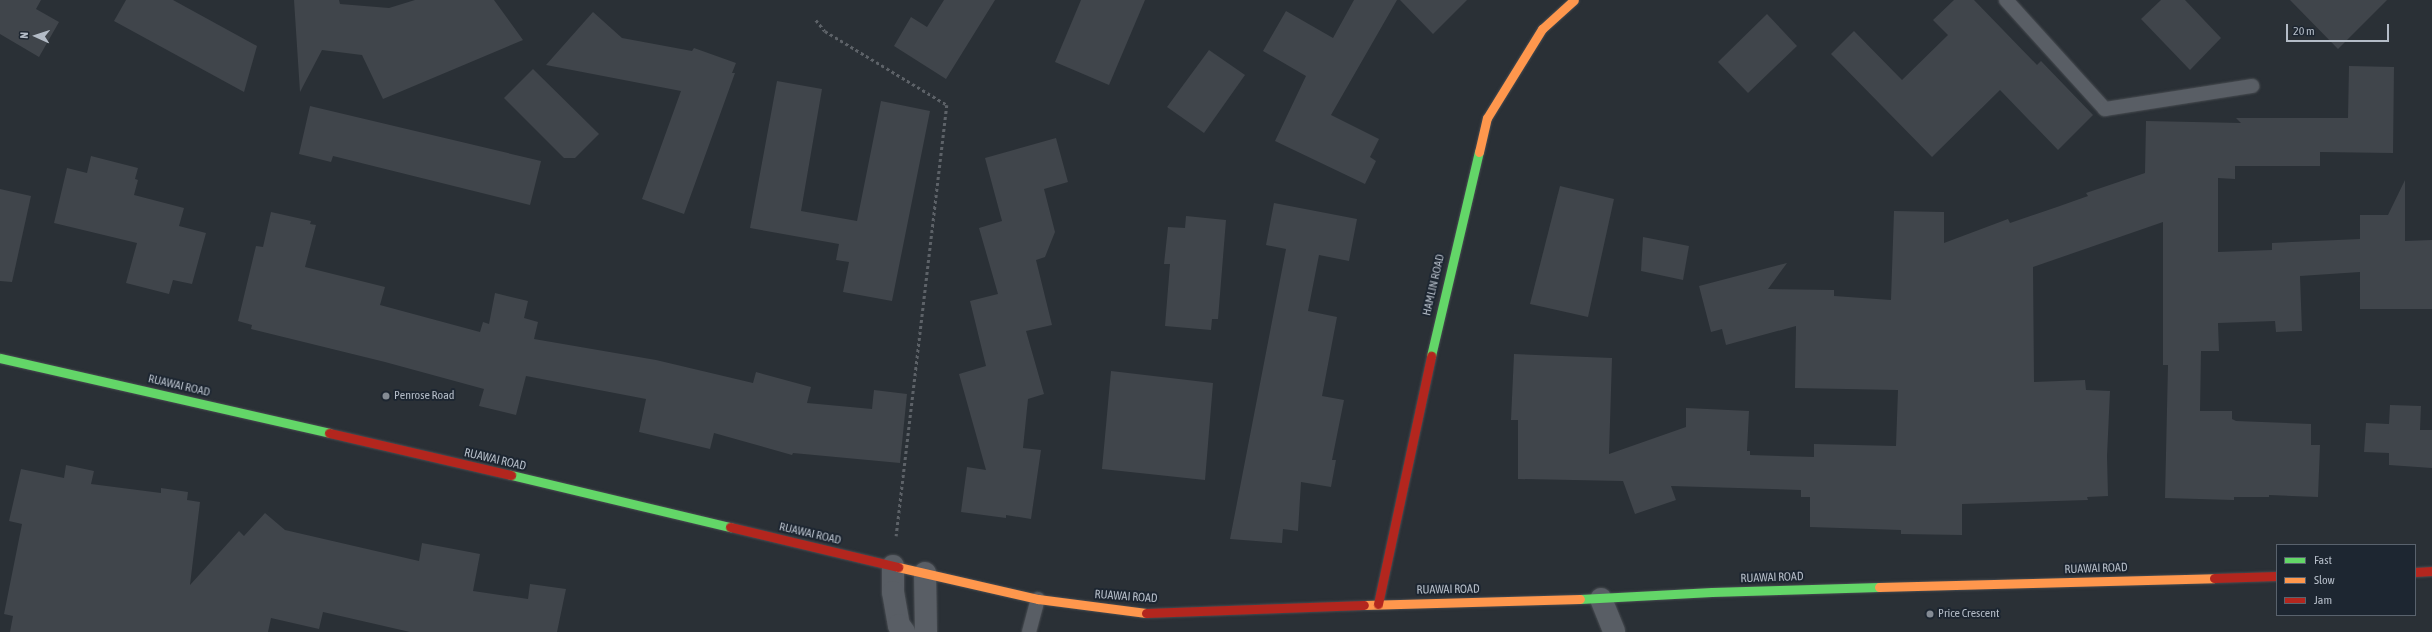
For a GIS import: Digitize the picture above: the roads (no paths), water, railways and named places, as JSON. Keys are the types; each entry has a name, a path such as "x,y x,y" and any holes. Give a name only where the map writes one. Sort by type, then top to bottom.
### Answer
{"street":[{"name":"HAMLIN ROAD","path":"1378,604 1434,340 1487,118 1542,29 1574,0"},
{"name":"RUAWAI ROAD","path":"0,358 279,421 925,574 1038,599 1142,613 1378,604 1601,599 1712,592 2276,576"},
{"path":"893,566 893,592 899,625 904,632"},
{"path":"2416,572 2432,571"},
{"path":"925,574 926,632"},
{"path":"1601,599 1614,632"}],"lane":[{"path":"2006,0 2105,109 2252,86"},
{"path":"1029,632 1038,599"}],"place":[{"name":"Penrose Road","path":"386,396"},
{"name":"Price Crescent","path":"1930,614"}]}
